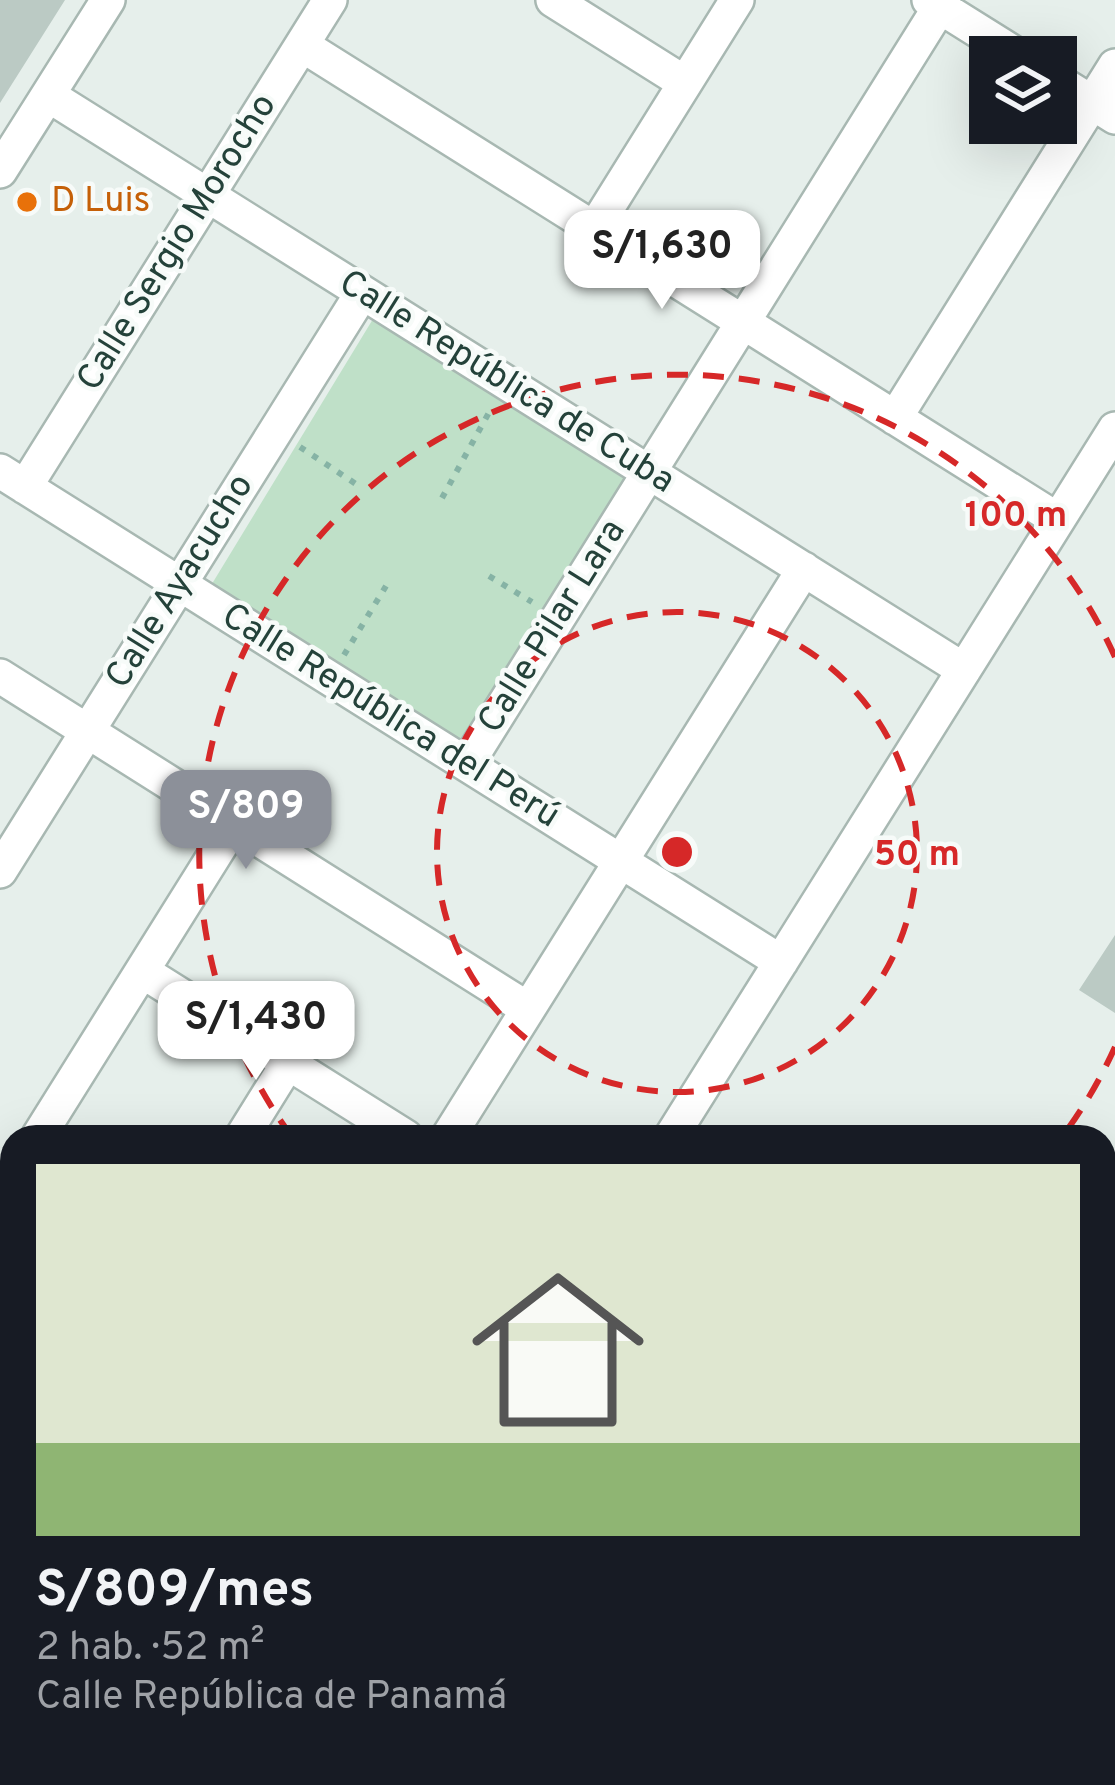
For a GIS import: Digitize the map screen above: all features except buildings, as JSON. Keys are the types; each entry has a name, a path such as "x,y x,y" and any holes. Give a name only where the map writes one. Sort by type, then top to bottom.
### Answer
{"street":[{"path":"0,171 108,0"},
{"name":"Calle Sergio Morocho","path":"13,479 208,195 330,0"},
{"path":"553,0 685,83"},
{"path":"595,229 737,0"},
{"path":"938,2 989,36"},
{"name":"Calle Pilar Lara","path":"466,764 938,2"},
{"path":"302,45 1058,520"},
{"path":"895,418 1104,110 1115,66"},
{"path":"1077,93 1104,110"},
{"name":"Calle República de Cuba","path":"48,95 964,670"},
{"name":"Calle Ayacucho","path":"0,871 362,293"},
{"path":"679,1125 1115,429"},
{"name":"Calle República del Perú","path":"13,479 781,962"},
{"path":"456,1125 804,569"},
{"path":"0,676 528,1009"},
{"path":"46,1125 234,824"},
{"path":"142,971 387,1125"},
{"path":"250,1125 289,1063"}],"path":[{"path":"442,498 506,383"},
{"path":"276,431 362,488"},
{"path":"489,576 558,618"},
{"path":"329,678 386,586"}],"green space":[{"path":"373,319 625,479 457,753 207,592"}],"place":[{"name":"D Luis","path":"27,202"}]}
